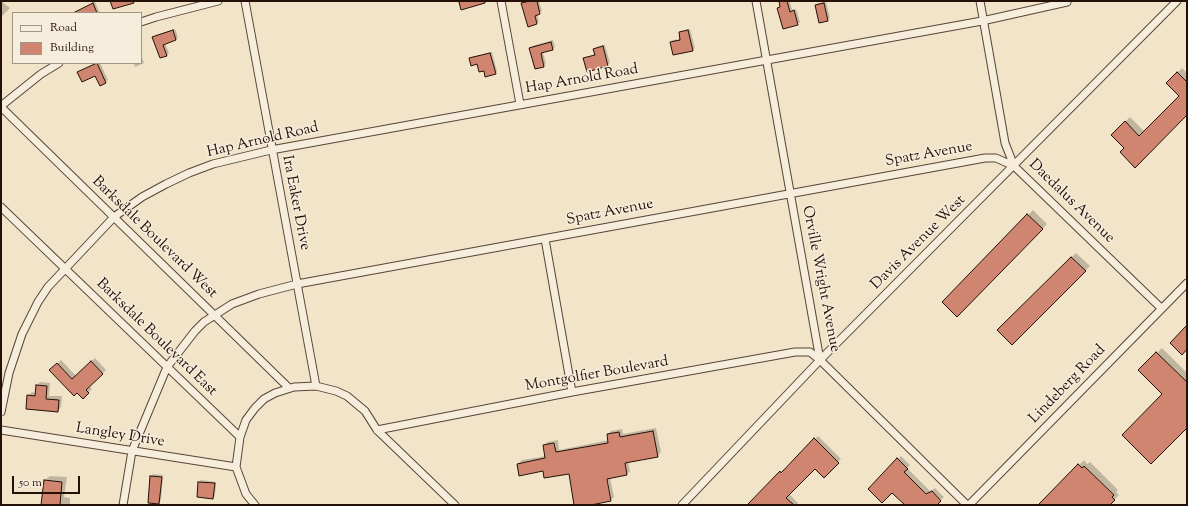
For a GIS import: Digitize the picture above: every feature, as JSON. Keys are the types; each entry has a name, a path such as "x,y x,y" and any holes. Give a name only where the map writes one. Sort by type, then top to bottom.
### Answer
{"street":[{"path":"142,22 218,1"},
{"name":"Ira Eaker Drive","path":"245,1 271,150 316,386"},
{"path":"501,1 520,104"},
{"name":"Orville Wright Avenue","path":"756,1 820,360 968,505"},
{"name":"Daedalus Avenue","path":"980,1 982,21 1005,143 1014,166 1161,308"},
{"name":"Hap Arnold Road","path":"1,412 9,374 22,334 38,302 48,287 114,217 148,194 188,173 213,164 271,150 982,21 1067,1"},
{"name":"Davis Avenue West","path":"682,505 820,360 1177,1"},
{"path":"1,107 41,74 57,64"},
{"name":"Barksdale Boulevard West","path":"1,107 214,315 292,388"},
{"name":"Spatz Avenue","path":"123,505 132,451 167,367 195,331 214,315 232,304 259,294 297,284 985,158 996,158 1014,166"},
{"name":"Barksdale Boulevard East","path":"1,207 240,437"},
{"path":"545,239 572,392"},
{"name":"Lindeberg Road","path":"968,505 1187,283"},
{"name":"Montgolfier Boulevard","path":"377,430 572,392 795,352 810,352 820,360"},
{"path":"255,505 246,494 236,467 240,437 246,420 254,408 275,392 292,388 316,386 336,391 347,396 365,411 377,430 455,505"},
{"name":"Langley Drive","path":"1,430 236,467"}],"building":[{"path":"110,1 133,1 134,3 113,9"},
{"path":"485,1 485,3 461,10 459,2"},
{"path":"537,1 540,14 535,16 537,24 528,27 521,3"},
{"path":"779,1 787,1 790,12 794,10 798,25 783,29 777,8 780,7"},
{"path":"93,3 97,12 75,12"},
{"path":"824,3 828,21 819,23 815,5"},
{"path":"173,30 176,40 163,45 167,56 160,58 152,37"},
{"path":"688,30 693,51 673,55 670,42 680,40 679,32"},
{"path":"551,42 553,50 541,53 544,67 535,69 529,48"},
{"path":"603,46 608,66 587,72 583,58 595,55 593,49"},
{"path":"490,53 496,74 485,77 484,71 479,72 477,64 471,66 469,58"},
{"path":"97,64 106,83 100,86 95,76 82,82 77,72"},
{"path":"1177,72 1187,82 1187,115 1135,168 1120,152 1124,148 1111,135 1125,121 1139,136 1179,96 1166,83"},
{"path":"1027,214 1043,229 957,317 942,302"},
{"path":"1071,257 1086,271 1012,345 997,330"},
{"path":"1187,325 1187,349 1182,355 1170,343"},
{"path":"1156,352 1187,382 1187,428 1151,464 1122,435 1162,394 1138,370"},
{"path":"91,361 103,374 86,390 89,393 83,399 77,393 74,396 49,370 57,363 72,379"},
{"path":"36,385 47,386 46,399 59,400 58,412 26,409 27,395 35,396"},
{"path":"653,431 658,457 625,463 627,475 607,479 611,501 591,505 574,505 569,474 544,478 543,471 519,476 517,464 545,458 543,445 554,443 556,452 608,443 607,434 619,432 620,437"},
{"path":"814,438 839,463 824,478 815,469 786,498 794,505 747,505 780,471 781,473"},
{"path":"897,458 908,469 904,472 926,494 932,491 941,501 937,505 905,505 892,493 882,503 868,489"},
{"path":"1078,464 1082,468 1084,466 1114,495 1112,497 1115,500 1110,505 1038,505"},
{"path":"150,476 162,477 159,504 148,503"},
{"path":"44,480 62,482 60,505 41,505"},
{"path":"198,482 215,483 213,499 197,497"}]}
